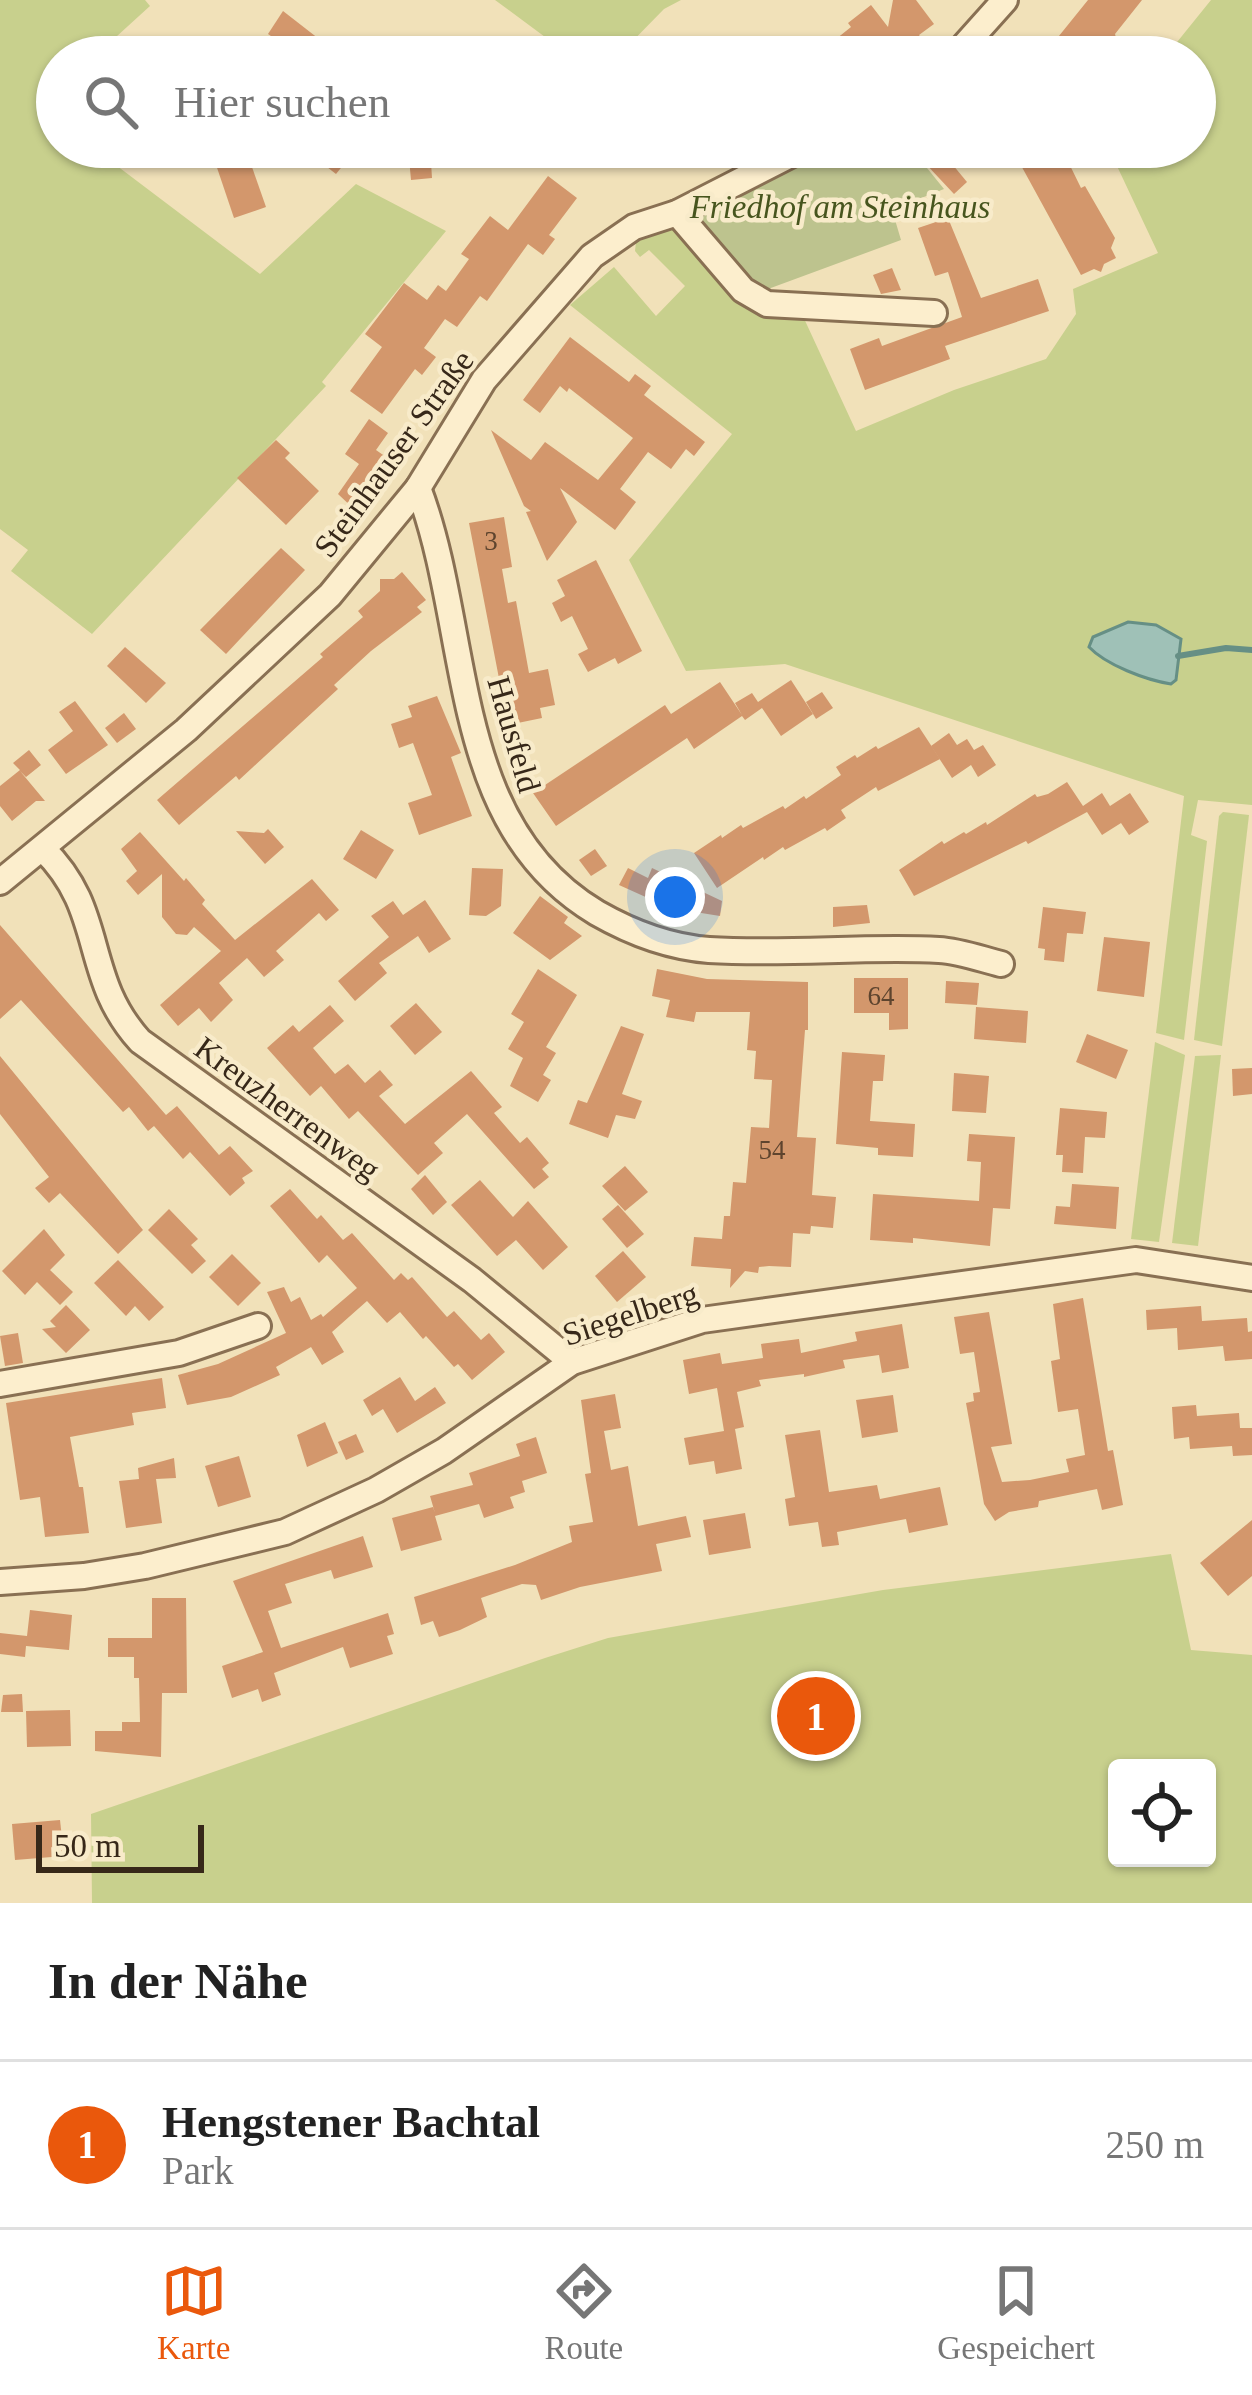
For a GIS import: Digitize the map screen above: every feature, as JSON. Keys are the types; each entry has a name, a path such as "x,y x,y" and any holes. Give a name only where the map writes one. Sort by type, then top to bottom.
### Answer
{"street":[{"path":"973,36 1005,0"},
{"name":"Steinhauser Straße","path":"0,882 186,730 330,595 418,488 484,380 592,256 634,227 677,213 765,168"},
{"path":"677,213 743,290 767,304 934,313"},
{"name":"Hausfeld","path":"418,488 432,525 471,720 493,795 532,859 572,896 622,928 702,950 944,950 1001,964"},
{"name":"Kreuzherrenweg","path":"43,849 74,885 90,924 106,993 120,1019 140,1041 472,1280 572,1363"},
{"name":"Siegelberg","path":"0,1582 145,1566 285,1532 376,1490 444,1451 572,1363 702,1320 1136,1260 1252,1278"},
{"path":"0,1384 179,1353 258,1326"}],"green space":[{"path":"0,0 145,0 150,6 117,36 36,36 36,168 120,168 260,274 356,184 446,231 322,382 326,386 92,634 11,571 28,550 0,529"},
{"path":"495,0 681,0 664,9 638,36 544,36"},
{"path":"1211,0 1252,0 1252,805 1198,800 1191,835 1207,841 1184,1040 1156,1033 1184,796 785,664 686,671 629,560 732,434 570,305 614,267 656,316 685,286 649,250 640,257 636,242 669,226 676,228 757,311 801,312 856,431 954,390 1046,359 1076,314 1073,289 1158,253 1118,168 1216,168 1216,36 1182,36"},
{"name":"Friedhof am Steinhaus","path":"794,168 927,168 944,189 896,208 893,213 901,240 760,292 692,220"},
{"path":"1223,812 1249,815 1222,1046 1194,1040"},
{"path":"1155,1042 1185,1055 1159,1242 1131,1239"},
{"path":"1221,1055 1198,1246 1172,1243 1195,1056"},
{"path":"1171,1554 1191,1650 1252,1655 1252,1903 92,1903 91,1814 608,1638 883,1590"}],"water":[{"path":"1128,622 1156,625 1181,639 1176,680 1171,684 1127,671 1089,647 1093,637"}],"building":[{"path":"893,0 916,0 934,24 920,36 840,36 871,5 888,27"},
{"path":"1088,0 1142,0 1116,36 1059,36"},
{"path":"283,11 315,36 271,36"},
{"path":"217,168 252,168 266,207 234,218"},
{"path":"410,168 431,168 432,178 411,180"},
{"path":"930,168 955,168 967,182 954,194"},
{"path":"1022,168 1071,168 1115,238 1111,248 1116,258 1104,264 1101,272 1094,269 1081,275"},
{"path":"548,176 577,198 549,235 555,239 543,255 528,244 487,301 480,296 457,327 445,319 424,348 436,357 422,375 415,369 382,414 350,391 382,347 365,334 404,283 427,300 438,285 446,291 469,259 461,254 490,216 508,230"},
{"path":"948,218 981,298 1038,279 1049,311 945,346 950,359 865,390 850,349 879,338 882,346 962,317 948,272 935,276 918,228"},
{"path":"892,268 901,290 881,294 873,275"},
{"path":"570,337 629,382 635,374 651,386 644,395 705,442 694,456 686,449 671,469 648,452 620,489 636,502 615,530 560,488 577,522 547,561 526,512 531,511 524,506 491,430 531,460 545,442 598,480 633,438 569,388 567,392 560,386 540,413 523,400"},
{"path":"369,419 388,433 376,450 396,464 355,510 338,494 359,464 345,454"},
{"path":"276,440 290,453 285,458 319,491 286,525 237,478"},
{"path":"504,517 512,567 502,569 508,603 516,601 529,673 548,669 555,705 540,708 542,718 508,725 469,523"},
{"path":"281,548 305,570 226,654 200,630"},
{"path":"596,560 642,651 588,672 578,654 588,649 572,616 561,622 552,603 565,596 557,580"},
{"path":"402,572 426,600 417,607 422,612 371,651 334,685 338,689 239,780 236,776 179,825 157,800 323,657 320,654 363,617 358,611 380,591 380,579 394,579"},
{"path":"125,647 166,683 146,703 107,666"},
{"path":"791,680 813,714 781,736 762,708 694,749 687,738 556,826 533,793 665,705 671,714 720,682 742,715 735,703 752,693 758,702"},
{"path":"822,692 833,708 816,719 806,702"},
{"path":"437,696 461,753 451,757 472,816 419,835 408,803 432,795 413,743 399,748 391,724 412,717 408,706"},
{"path":"75,701 108,745 66,774 48,750 73,731 59,712"},
{"path":"124,713 136,729 117,743 105,728"},
{"path":"919,727 940,759 878,791 876,787 841,810 846,818 827,831 763,857 717,888 694,853 741,825 806,799 841,775 836,767"},
{"path":"949,733 957,745 967,739 974,750 983,745 996,765 978,777 971,765 952,778 931,746"},
{"path":"29,750 41,765 26,777 20,771 45,801 36,801 12,821 0,806 0,786 20,770 13,763"},
{"path":"1067,782 1083,806 1102,793 1110,806 1130,793 1149,822 1129,835 1121,823 1102,835 1087,812 914,896 899,870 942,841 987,825 1035,794 1048,794"},
{"path":"268,829 284,847 265,864 236,831 264,833"},
{"path":"361,830 394,850 376,879 343,859"},
{"path":"140,832 184,881 186,878 235,940 312,879 339,910 326,921 319,913 276,951 284,960 264,977 247,958 219,983 233,1000 211,1022 199,1008 178,1026 160,1005 221,951 194,927 187,935 176,934 162,917 162,874 138,895 126,881 137,871 121,849"},
{"path":"595,849 607,866 591,876 579,860"},
{"path":"472,868 503,869 501,906 486,916 469,915"},
{"path":"628,868 648,878 652,868 722,901 720,916 670,908 619,885"},
{"path":"540,896 568,917 564,923 582,936 550,960 513,933"},
{"path":"425,900 451,939 429,953 418,936 379,963 387,973 355,1001 338,981 389,937 371,916 393,901 403,915"},
{"path":"867,905 870,923 833,927 833,907"},
{"path":"1043,907 1086,912 1083,934 1067,933 1064,962 1044,960 1045,949 1038,948"},
{"path":"0,925 166,1115 177,1106 219,1155 230,1146 253,1171 242,1178 245,1183 230,1196 190,1152 183,1159 154,1126 148,1131 129,1107 123,1112 21,1000 0,1019"},
{"path":"1104,937 1150,942 1144,997 1097,991"},
{"path":"538,969 577,995 546,1047 556,1053 543,1075 551,1080 538,1102 510,1086 523,1058 508,1049 524,1022 511,1014"},
{"path":"657,969 707,979 808,982 797,1137 816,1138 812,1195 836,1197 833,1228 811,1226 810,1234 793,1233 791,1267 745,1271 730,1288 731,1269 691,1266 694,1237 722,1239 733,1182 746,1183 751,1127 769,1128 772,1080 754,1079 756,1051 747,1050 750,1012 696,1012 694,1022 666,1017 670,1000 652,996"},
{"path":"854,978 908,978 908,1029 889,1030 889,1013 854,1013"},
{"path":"946,981 979,983 977,1005 945,1003"},
{"path":"416,1003 442,1032 415,1055 390,1026"},
{"path":"330,1005 344,1021 313,1048 335,1074 348,1064 365,1083 380,1070 393,1085 379,1096 405,1124 471,1071 502,1107 494,1113 520,1143 527,1137 549,1163 542,1169 549,1177 534,1189 467,1114 434,1143 443,1153 418,1175 358,1111 349,1119 321,1086 310,1096 267,1048 293,1025 299,1032"},
{"path":"976,1007 1028,1011 1026,1043 974,1039"},
{"path":"621,1026 644,1034 622,1094 642,1101 635,1119 616,1115 608,1138 569,1124 578,1100 587,1103"},
{"path":"1087,1034 1128,1050 1116,1079 1076,1062"},
{"path":"842,1052 885,1055 883,1081 873,1081 870,1121 915,1124 913,1157 878,1155 878,1148 836,1144"},
{"path":"0,1056 143,1230 118,1254 60,1193 49,1203 35,1188 49,1177 0,1114"},
{"path":"1252,1068 1252,1094 1233,1096 1232,1069"},
{"path":"954,1073 989,1076 986,1113 952,1111"},
{"path":"1060,1108 1107,1112 1105,1138 1085,1137 1083,1173 1062,1172 1063,1155 1056,1155"},
{"path":"969,1134 1015,1137 1010,1209 993,1208 990,1246 913,1238 913,1243 870,1240 873,1194 979,1201 981,1162 967,1161"},
{"path":"625,1166 648,1192 625,1211 602,1186"},
{"path":"425,1175 447,1202 433,1215 411,1189"},
{"path":"480,1180 513,1217 528,1201 568,1247 543,1270 516,1240 497,1256 451,1205"},
{"path":"1072,1184 1119,1187 1116,1229 1054,1224 1056,1206 1070,1207"},
{"path":"290,1189 343,1240 352,1233 394,1280 401,1273 408,1280 412,1277 447,1317 454,1311 481,1340 489,1333 505,1352 472,1380 426,1336 423,1339 400,1312 387,1323 367,1301 332,1332 344,1352 322,1365 311,1347 276,1367 280,1375 231,1397 187,1405 178,1375 218,1364 286,1333 267,1292 284,1287 291,1302 300,1297 311,1320 323,1317 357,1288 327,1255 319,1263 270,1206"},
{"path":"618,1205 644,1234 627,1248 602,1219"},
{"path":"169,1209 198,1239 191,1245 206,1261 192,1274 148,1230"},
{"path":"44,1229 65,1255 50,1270 73,1292 60,1305 37,1282 25,1295 2,1271"},
{"path":"623,1251 646,1277 617,1302 595,1276"},
{"path":"232,1254 261,1283 238,1306 209,1277"},
{"path":"118,1260 164,1307 149,1321 135,1306 126,1316 94,1283"},
{"path":"1083,1298 1108,1451 1113,1450 1123,1505 1102,1510 1097,1489 1039,1501 1038,1507 1009,1512 995,1521 984,1504 966,1403 980,1392 974,1352 960,1354 954,1317 989,1312 1012,1444 991,1447 1002,1482 1030,1480 1069,1472 1066,1459 1085,1455 1078,1409 1058,1412 1051,1361 1060,1359 1053,1304"},
{"path":"66,1305 90,1330 66,1353 42,1329 56,1327 50,1321"},
{"path":"1201,1306 1202,1321 1247,1318 1252,1359 1225,1361 1223,1346 1178,1350 1177,1328 1147,1330 1146,1310"},
{"path":"902,1324 909,1368 882,1373 879,1355 843,1360 845,1368 804,1377 759,1380 761,1386 737,1392 744,1427 735,1429 742,1469 716,1474 714,1461 689,1465 684,1438 724,1431 717,1388 689,1394 683,1360 720,1353 722,1364 763,1358 761,1344 799,1339 801,1353 857,1341 855,1332"},
{"path":"18,1333 23,1363 5,1366 0,1336"},
{"path":"400,1377 415,1401 435,1387 446,1403 397,1433 383,1409 372,1416 363,1400"},
{"path":"162,1378 166,1408 132,1413 134,1425 70,1437 89,1533 45,1537 40,1497 20,1500 6,1403"},
{"path":"615,1394 621,1428 604,1431 611,1470 628,1466 638,1526 686,1516 691,1537 656,1544 662,1571 541,1600 536,1585 522,1584 481,1598 487,1617 460,1630 439,1637 433,1621 421,1625 414,1597 572,1542 569,1526 593,1522 581,1400"},
{"path":"893,1395 898,1432 862,1438 856,1400"},
{"path":"1196,1405 1197,1416 1239,1413 1240,1428 1252,1428 1252,1455 1233,1456 1232,1446 1190,1449 1189,1437 1174,1439 1172,1407"},
{"path":"325,1422 338,1453 307,1467 297,1435"},
{"path":"820,1430 829,1492 877,1485 880,1499 940,1487 948,1525 909,1533 906,1519 837,1532 839,1545 822,1547 818,1522 789,1526 785,1499 795,1497 785,1435"},
{"path":"356,1434 364,1452 346,1460 338,1442"},
{"path":"536,1437 547,1473 522,1481 525,1492 510,1497 514,1508 484,1518 479,1504 435,1516 442,1540 401,1551 392,1518 433,1507 435,1513 430,1496 473,1485 469,1473 520,1456 516,1444"},
{"path":"239,1456 251,1497 218,1507 205,1466"},
{"path":"174,1458 176,1478 156,1479 162,1523 126,1528 119,1481 139,1479 138,1468"},
{"path":"745,1513 751,1548 709,1555 703,1520"},
{"path":"1252,1520 1252,1576 1228,1596 1200,1563"},
{"path":"363,1536 373,1567 334,1579 331,1570 285,1584 292,1603 268,1611 281,1648 388,1613 394,1634 387,1636 393,1654 350,1668 343,1647 274,1673 281,1695 262,1702 258,1689 232,1698 222,1666 263,1652 233,1581"},
{"path":"152,1598 186,1598 187,1693 162,1693 161,1757 95,1751 95,1731 122,1731 122,1722 140,1722 134,1657 108,1657 108,1638 152,1638"},
{"path":"30,1610 72,1615 69,1650 26,1646 25,1657 0,1654 0,1633 27,1636"},
{"path":"22,1694 23,1712 1,1712 3,1695"},
{"path":"70,1710 71,1746 27,1747 26,1711"},
{"path":"60,1820 64,1856 15,1860 12,1824"}],"waterway":[{"path":"1178,656 1226,648 1252,650"}],"place":[{"name":"Hengstener Bachtal","path":"816,1716"}]}
